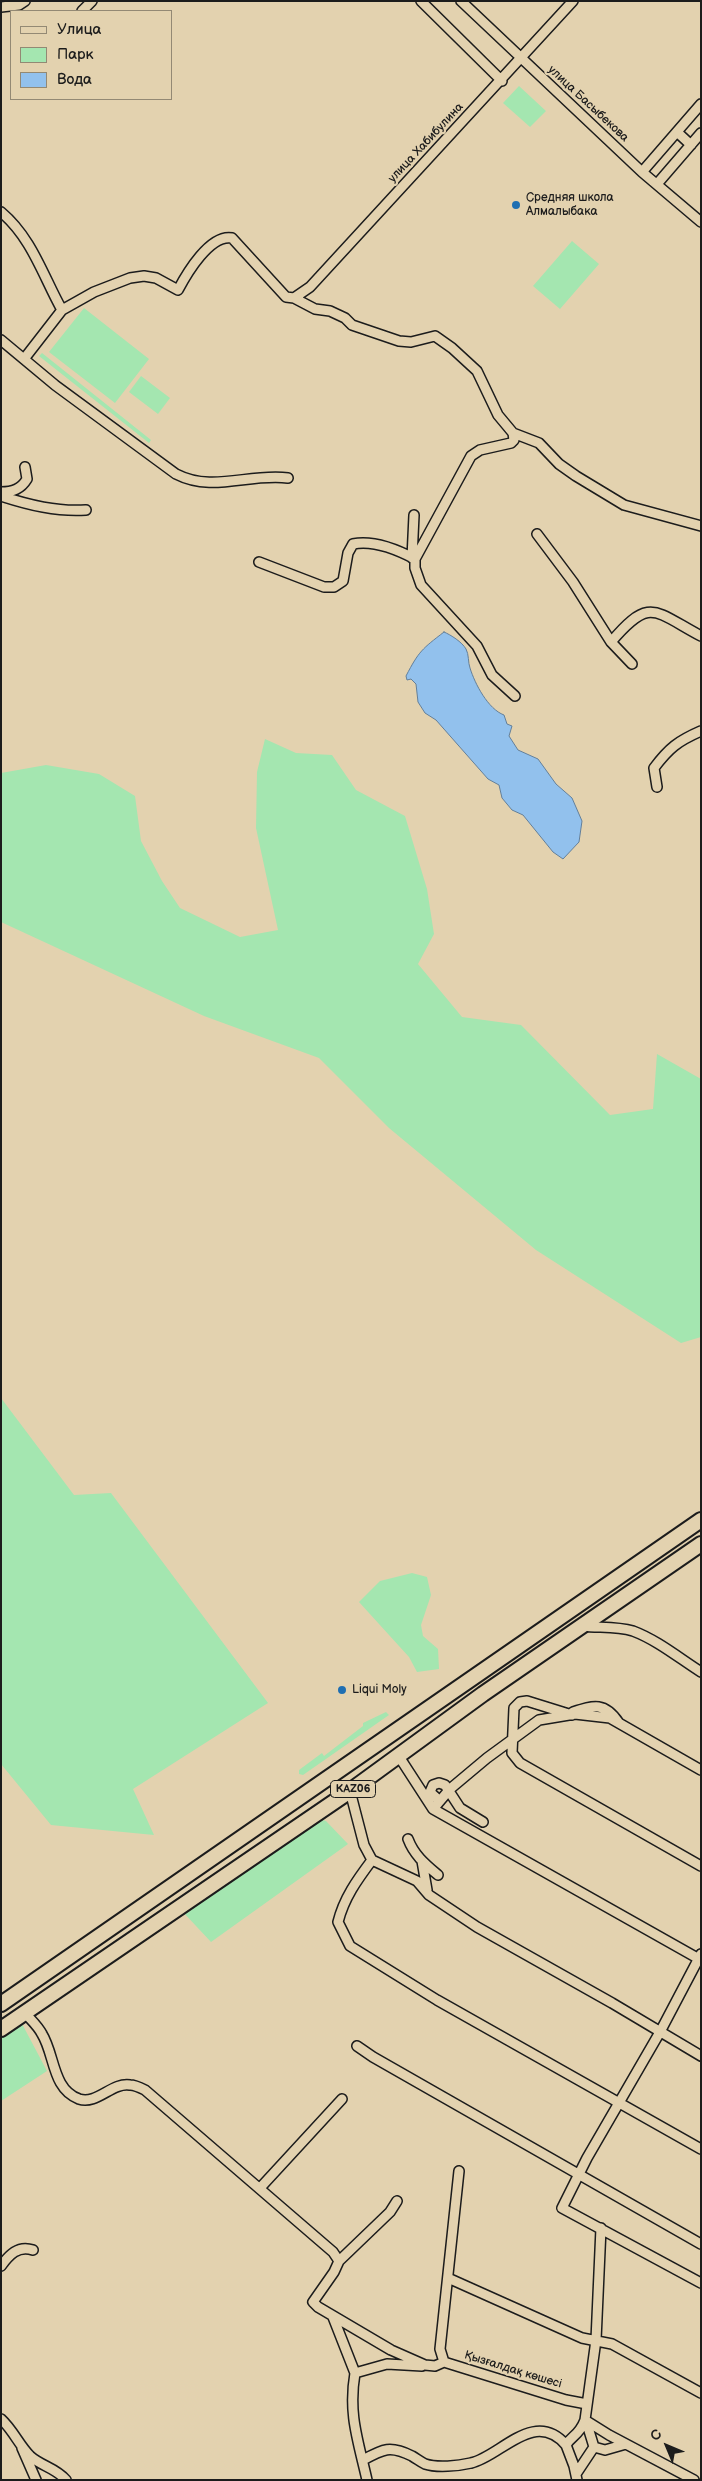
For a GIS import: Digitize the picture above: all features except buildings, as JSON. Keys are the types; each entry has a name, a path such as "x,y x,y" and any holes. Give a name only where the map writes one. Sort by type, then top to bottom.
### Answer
{"highway":[{"name":"KАZ06","path":"1,2004 701,1520"},
{"name":"KАZ06","path":"1,2029 350,1791 581,1626 701,1544"}],"street":[{"path":"1,7 19,5 25,1"},
{"path":"83,10 92,1"},
{"path":"421,1 502,80"},
{"name":"улица Басыбекова","path":"461,1 642,172 701,222"},
{"name":"улица Хабибулина","path":"294,298 310,287 573,1"},
{"path":"642,172 701,104"},
{"path":"677,132 691,145"},
{"path":"657,184 701,133"},
{"path":"1,212 35,253 44,278 62,310"},
{"path":"24,359 62,310 94,292 130,278 156,278 178,290 208,247 226,237 232,238 286,297 294,298 315,310 330,311 345,318 352,325 399,341 411,342 435,336 452,348 477,371 498,415 513,433 539,443 560,464 576,476 624,505 701,526"},
{"path":"1,340 95,415 187,480 198,483 215,483 269,475 288,478"},
{"path":"511,443 514,440 513,433"},
{"path":"414,559 471,456 480,450 532,440"},
{"path":"1,492 14,491 24,484 27,479 25,467"},
{"path":"1,496 25,504 66,511 86,510"},
{"path":"414,515 414,559 421,585 478,646 492,675 515,696"},
{"path":"537,534 578,588 611,642 632,664"},
{"path":"259,562 309,583 324,587 334,587 343,581 348,553 353,544 381,546 402,552 414,559"},
{"path":"611,642 641,612 659,613 701,636"},
{"path":"658,787 654,768 665,753 676,742 701,731"},
{"path":"581,1626 632,1631 658,1643 701,1672"},
{"path":"572,1715 527,1701 520,1702 514,1708 514,1729 511,1740 512,1753 520,1763 701,1866"},
{"path":"433,1809 448,1791 539,1720 572,1715 594,1715 610,1718 701,1770"},
{"path":"398,1755 433,1809 700,1957 660,2032 618,2103 562,2208 701,2283"},
{"path":"440,1801 430,1792 433,1785 439,1783 444,1785 460,1808 483,1822"},
{"path":"350,1791 364,1845 372,1860 418,1881 429,1895 477,1927 612,2003 701,2056"},
{"path":"408,1839 412,1849 438,1875"},
{"path":"372,1860 355,1883 342,1906 338,1922 350,1946 437,2000 701,2149"},
{"path":"422,1861 424,1880 429,1895"},
{"path":"25,2013 43,2034 61,2084 72,2096 83,2100 95,2098 120,2085 131,2085 145,2090 333,2252 338,2261"},
{"path":"358,2046 373,2057 701,2244"},
{"path":"260,2188 342,2099"},
{"path":"459,2171 448,2278 582,2338 612,2344 701,2393"},
{"path":"397,2201 390,2212 338,2261 334,2272 313,2302 333,2317 391,2350 425,2365"},
{"path":"576,2477 594,2447 586,2420 596,2340 601,2228"},
{"path":"1,2266 18,2249 26,2247 33,2250"},
{"name":"Қызғалдақ көшесі","path":"448,2278 440,2349 444,2362 566,2400 587,2404"},
{"path":"333,2317 355,2373 351,2390 353,2421 367,2480"},
{"path":"355,2373 387,2364 415,2367 435,2366 444,2362"},
{"path":"1,2419 13,2430 21,2444 32,2457 61,2473 66,2480"},
{"path":"586,2420 626,2444 694,2480"},
{"path":"566,2445 569,2440 580,2432 586,2420"},
{"path":"363,2460 385,2449 392,2448 431,2466 470,2464 492,2455 510,2440 529,2434 544,2433 561,2440 566,2445 576,2477"},
{"path":"21,2444 25,2459 36,2480"},
{"path":"594,2447 605,2450 626,2444"}],"green space":[{"path":"519,86 546,111 530,127 503,103"},
{"path":"572,241 599,264 560,309 533,286"},
{"path":"84,308 149,359 115,403 49,352"},
{"path":"42,353 151,440 149,443 39,356"},
{"path":"141,376 170,398 158,414 129,392"},
{"path":"265,739 296,753 332,755 356,790 405,816 427,889 434,934 418,964 462,1017 521,1025 610,1115 653,1109 657,1054 701,1079 701,1337 681,1343 536,1250 389,1128 319,1058 204,1016 1,922 1,773 46,765 99,774 135,796 141,841 162,881 180,908 240,937 278,930 256,828 257,772"},
{"path":"1,1398 74,1495 111,1493 268,1703 133,1789 154,1835 51,1825 1,1764"},
{"path":"412,1573 427,1577 431,1595 421,1625 423,1636 438,1649 439,1669 417,1672 409,1657 359,1602 380,1581"},
{"path":"386,1712 389,1715 303,1775 299,1774 299,1770 322,1753 324,1756 363,1726 363,1723"},
{"path":"319,1819 326,1821 348,1844 211,1942 182,1911"},
{"path":"20,2020 47,2071 1,2101 1,2034"}],"water":[{"path":"444,632 456,639 466,649 475,681 488,702 504,715 507,724 512,726 509,736 518,750 538,759 556,784 572,798 582,821 579,842 563,859 553,852 523,815 512,810 502,798 499,785 488,779 436,720 425,713 418,702 416,684 411,679 407,680 406,676 422,651"}],"place":[{"name":"Средняя школа Алмалыбака","path":"516,205"},
{"name":"Liqui Moly","path":"342,1690"}]}
